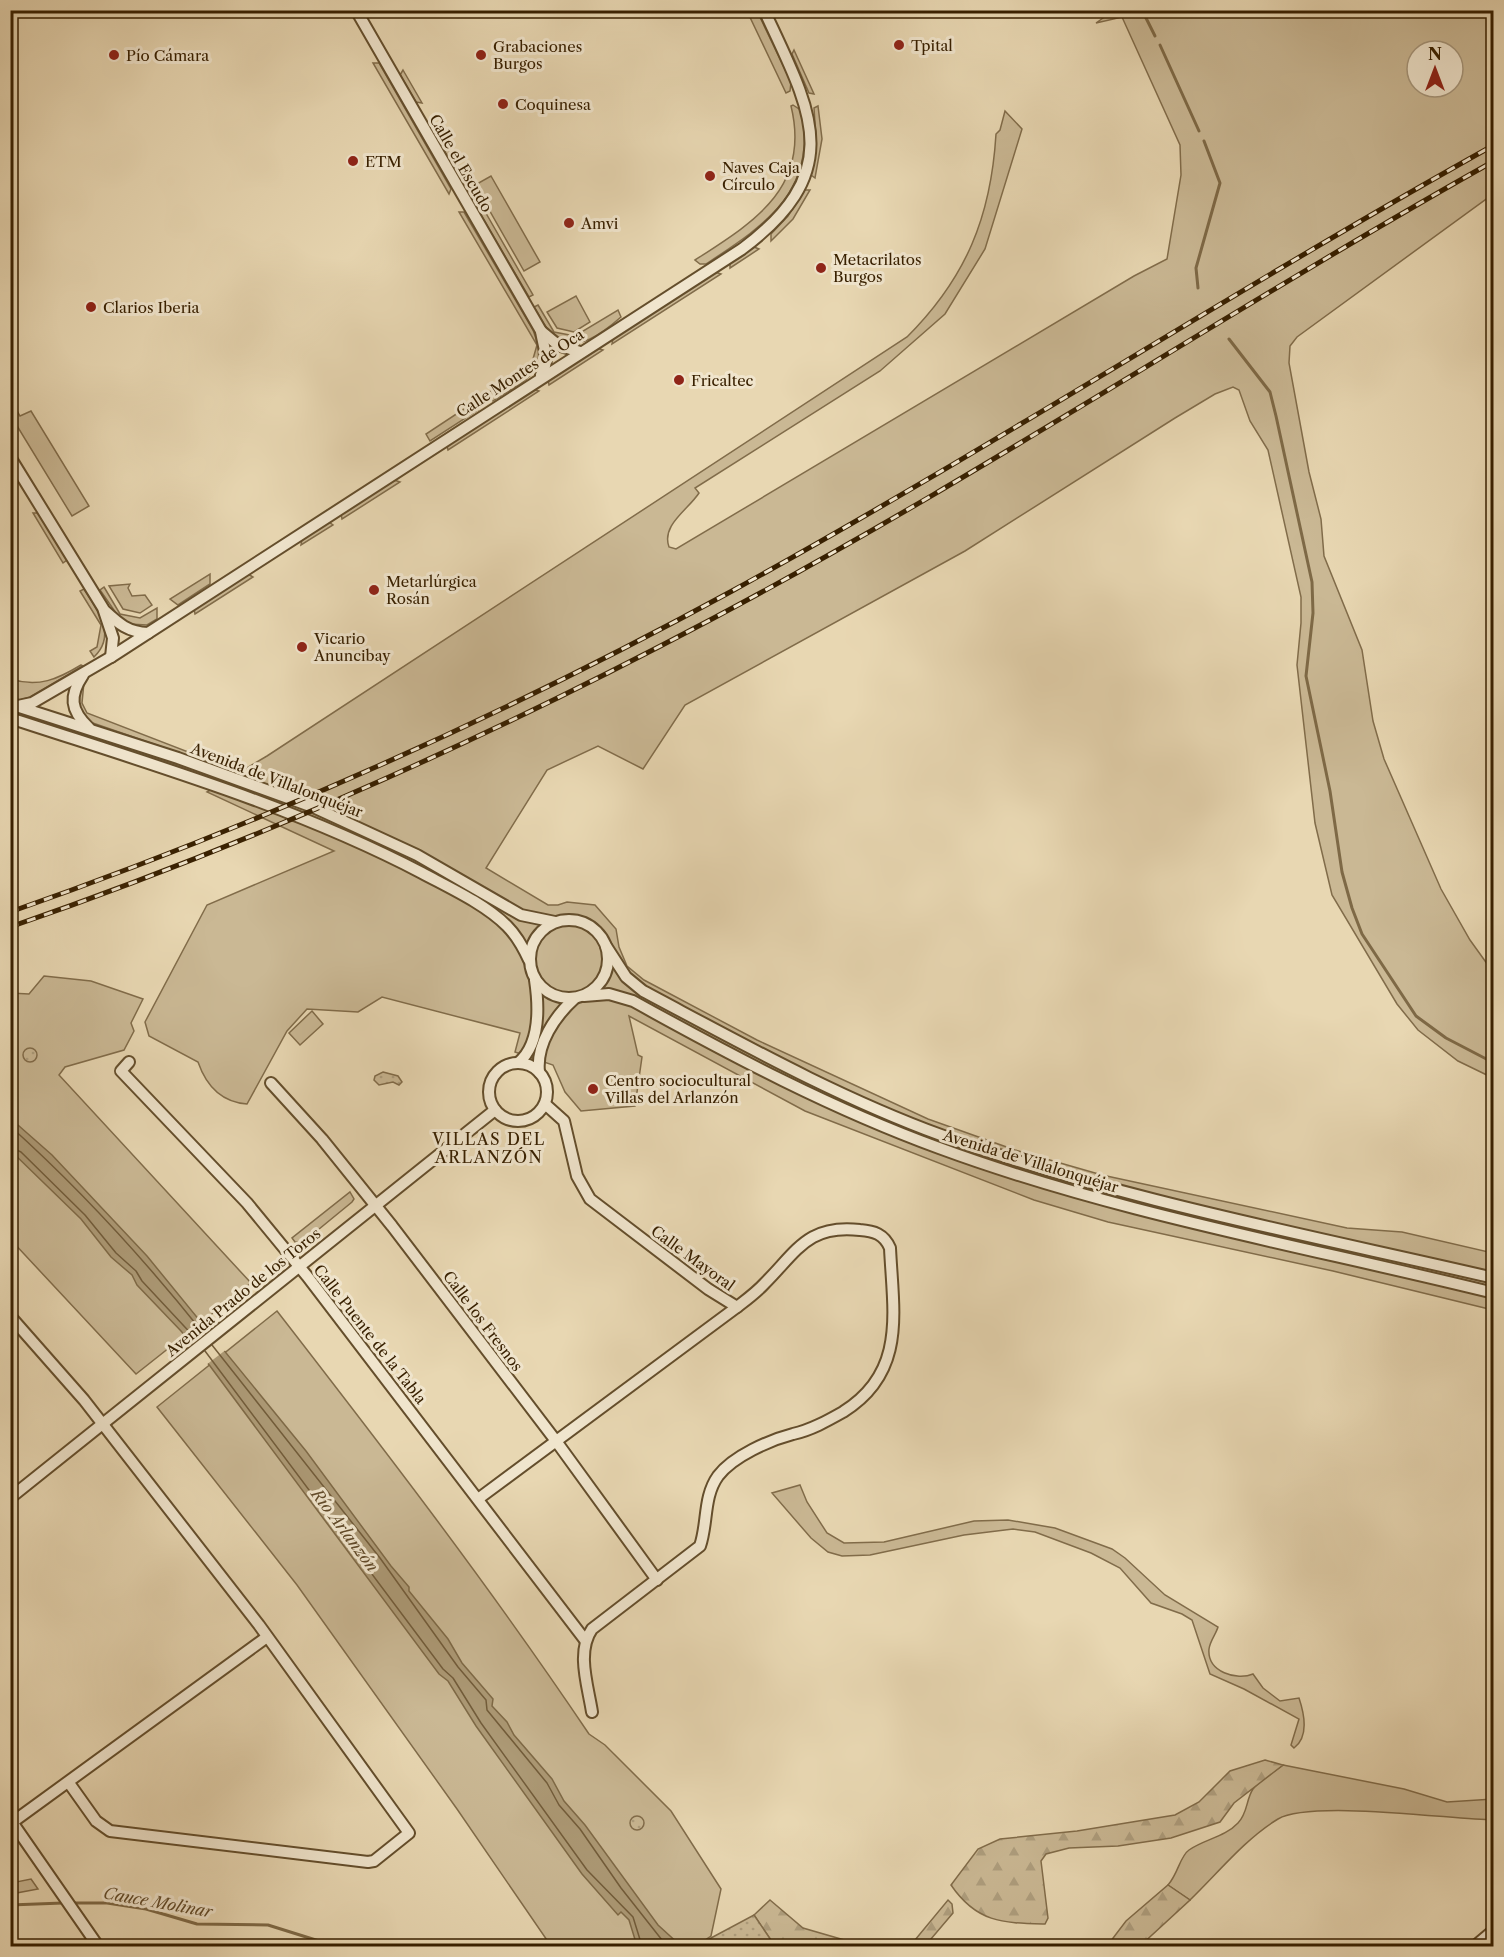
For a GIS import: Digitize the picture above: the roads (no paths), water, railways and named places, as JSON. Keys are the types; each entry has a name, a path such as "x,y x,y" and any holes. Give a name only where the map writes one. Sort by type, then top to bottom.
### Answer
{"street":[{"name":"Calle el Escudo","path":"356,10 541,331 547,367 540,378"},
{"name":"Calle Montes de Oca","path":"14,705 32,703 111,657 759,236 789,207 800,186 810,148 810,119 800,88 764,10"},
{"name":"Calle el Escudo","path":"541,331 558,345 580,352"},
{"path":"10,457 103,608 113,638 111,657"},
{"path":"103,608 125,628 134,632 148,633"},
{"path":"85,673 75,688 73,703 80,720 92,730"},
{"name":"Avenida de Villalonquéjar","path":"14,705 200,766 324,811 417,855 521,915 555,922"},
{"name":"Avenida de Villalonquéjar","path":"10,718 254,800 314,822 386,854 434,879 502,921 519,939 529,960"},
{"path":"567,920 585,924 600,935 606,945 607,969 599,985 580,997 553,1022 538,1064 539,1072 547,1087 545,1104 540,1112 525,1120 508,1119 495,1110 490,1100 491,1083 501,1069 518,1063 527,1054 537,1021 539,1005 536,980 529,960 536,937 555,922 567,920"},
{"name":"Avenida de Villalonquéjar","path":"606,945 626,977 643,992 802,1075 940,1134 1104,1186 1494,1278"},
{"path":"536,980 553,995 580,997"},
{"name":"Avenida de Villalonquéjar","path":"580,997 609,994 633,1001 819,1098 939,1148 989,1165 1130,1207 1494,1293"},
{"name":"Calle Puente de la Tabla","path":"129,1062 121,1071 240,1195 299,1266 585,1640"},
{"path":"518,1063 539,1072"},
{"name":"Calle los Fresnos","path":"270,1089 322,1139 376,1205 556,1441 657,1580"},
{"name":"Calle Mayoral","path":"545,1104 564,1121 577,1176 590,1199 736,1307 764,1285 803,1242 818,1233 845,1228 872,1231 888,1242 894,1322 890,1350 876,1384 860,1400 836,1416 809,1429 765,1443 720,1473 708,1499 700,1546 592,1629 585,1640"},
{"name":"Avenida Prado de los Toros","path":"10,1498 495,1110"},
{"path":"478,1499 736,1307"},
{"path":"10,1316 60,1370 267,1637 408,1827 408,1836 374,1861 368,1862 110,1831 96,1821 69,1783"},
{"path":"98,1947 58,1886 11,1822 69,1783 267,1637"},
{"path":"585,1640 585,1674 592,1712"},
{"path":"1475,1947 1494,1930"}],"water":[{"name":"Río Arlanzón","path":"10,1118 52,1155 147,1256 306,1451 409,1587 409,1591 448,1639 462,1663 493,1699 492,1706 552,1779 564,1801 585,1825 658,1925 681,1946 637,1946 629,1920 621,1912 618,1915 582,1874 476,1726 448,1681 439,1674 210,1366 181,1331 137,1285 132,1275 111,1257 81,1219 11,1151"}],"waterway":[{"path":"1142,10 1155,36"},
{"path":"1160,45 1199,131"},
{"path":"1198,288 1196,268 1220,183 1204,141"},
{"path":"1229,339 1270,392 1312,582 1313,613 1306,676 1330,791 1342,872 1352,908 1362,934 1416,1016 1446,1038 1494,1063"},
{"name":"Cauce Molinar","path":"10,1905 63,1903"},
{"name":"Cauce Molinar","path":"73,1903 107,1903 146,1909 197,1924 268,1925 335,1946"}],"railway":[{"path":"10,912 195,843 378,766 468,725 645,637 732,591 924,482 1303,255 1494,145"},
{"path":"10,927 190,861 278,825 454,748 625,664 810,566 1494,161"}],"place":[{"name":"Tpital","path":"899,45"},
{"name":"Pío Cámara","path":"114,55"},
{"name":"Grabaciones Burgos","path":"481,55"},
{"name":"Coquinesa","path":"503,104"},
{"name":"ETM","path":"353,161"},
{"name":"Naves Caja Círculo","path":"710,176"},
{"name":"Amvi","path":"569,223"},
{"name":"Metacrilatos Burgos","path":"821,268"},
{"name":"Clarios Iberia","path":"91,307"},
{"name":"Fricaltec","path":"679,380"},
{"name":"Metarlúrgica Rosán","path":"374,590"},
{"name":"Vicario Anuncibay","path":"302,647"},
{"name":"Centro sociocultural Villas del Arlanzón","path":"593,1089"}],"district":[{"name":"VILLAS DEL ARLANZÓN","path":"489,1148"}]}
